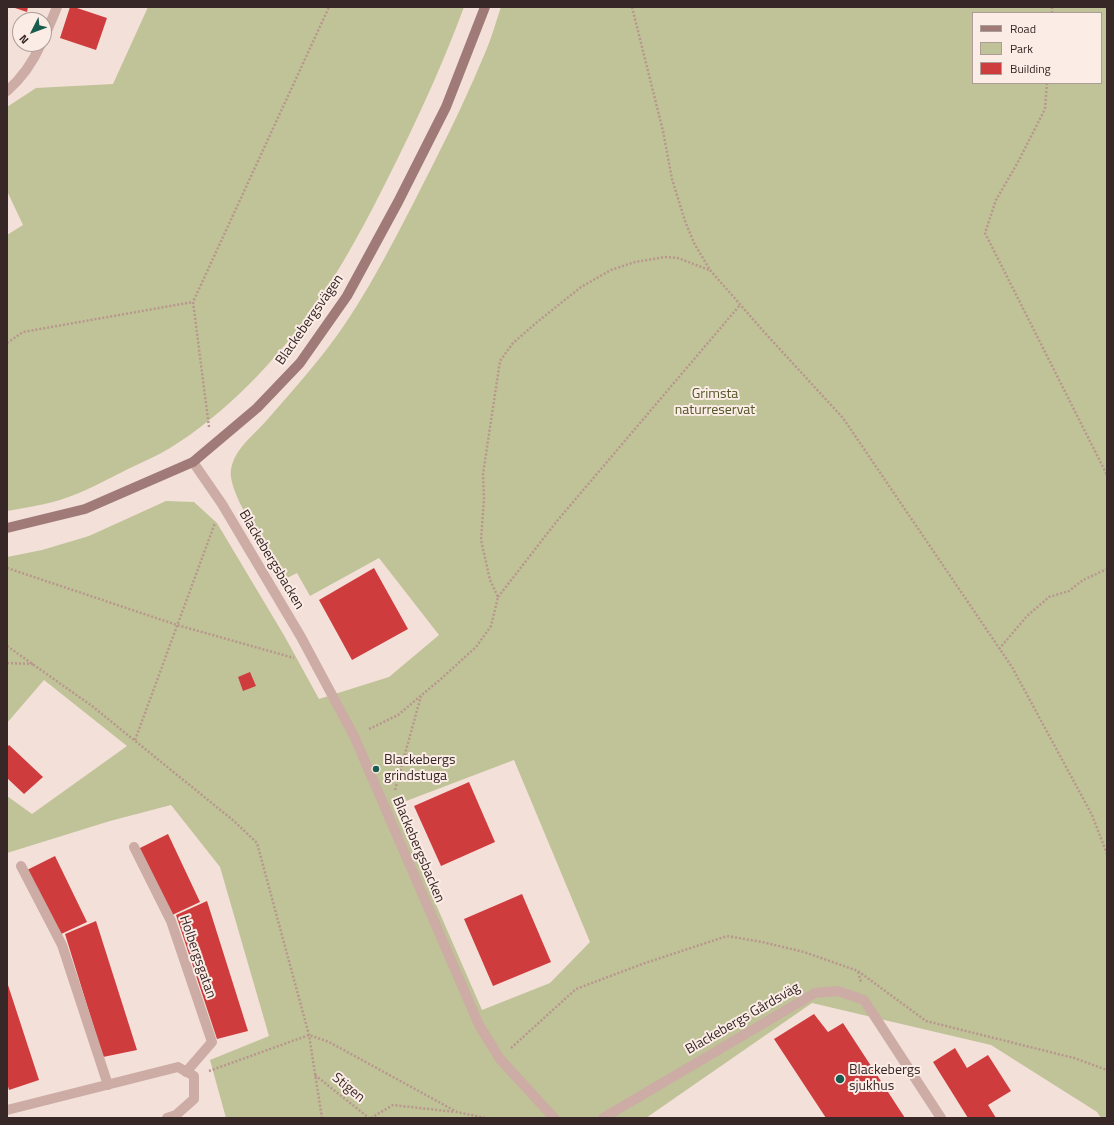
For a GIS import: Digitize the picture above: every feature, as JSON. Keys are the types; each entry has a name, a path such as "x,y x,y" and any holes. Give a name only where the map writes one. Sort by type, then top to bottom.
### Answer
{"street":[{"path":"52,19 57,7"},
{"name":"Blackebergsvägen","path":"7,528 85,510 193,462 257,408 300,363 347,296 398,202 446,107 485,7"},
{"path":"7,91 34,60 38,52"},
{"name":"Blackebergsbacken","path":"193,462 222,504 301,637 354,736 479,1025 500,1058 554,1118"},
{"name":"Holbergsgatan","path":"134,847 171,921 212,1042 190,1074"},
{"path":"21,866 62,945 108,1085"},
{"name":"Blackebergs Gårdsväg","path":"603,1118 815,993 838,991 864,1000 941,1118"},
{"path":"7,1109 178,1067 190,1074 194,1099 176,1116 167,1118"}],"path":[{"path":"209,428 193,302 329,7"},
{"path":"632,7 663,131 674,186 685,221 694,243 710,270 843,418 1012,667 1092,815 1107,854"},
{"path":"1047,84 1045,109 1018,162 996,200 985,232 1107,475"},
{"path":"498,597 490,580 481,540 484,499 483,474 500,361 512,343 536,323 581,287 611,270 635,262 665,257 678,258 710,270"},
{"path":"7,343 22,332 193,302"},
{"path":"354,736 398,715 476,647 491,626 498,597 557,522 740,305"},
{"path":"203,432 214,424"},
{"path":"135,740 222,504"},
{"path":"7,568 177,625 315,665"},
{"path":"999,649 1027,616 1048,597 1069,591 1083,580 1107,569"},
{"path":"7,646 92,706 234,821 257,843 309,1035 322,1118"},
{"path":"7,663 33,664"},
{"path":"388,815 422,695"},
{"path":"500,1058 576,989 645,962 727,936 762,942 804,952 858,971 926,1021 1074,1058 1107,1070"},
{"path":"190,1074 309,1035 329,1042 457,1112"},
{"name":"Stigen","path":"315,1074 370,1118"},
{"path":"370,1118 393,1105 457,1112 485,1118"}],"green space":[{"path":"148,7 464,7 420,112 382,191 354,242 324,293 299,328 266,366 210,420 165,451 77,494 60,500 7,511 7,235 23,225 7,191 7,107 36,88 113,84"},
{"name":"Grimsta naturreservat","path":"501,7 1107,7 1107,1118 1101,1118 1097,1112 991,1045 812,1003 646,1118 226,1118 210,1060 269,1036 220,867 171,805 110,821 7,853 7,796 32,814 127,746 44,680 7,723 7,557 42,550 89,536 166,501 194,502 217,523 285,637 319,699 389,677 439,635 379,558 310,596 297,573 287,578 243,509 232,481 231,470 236,455 240,449 309,371 330,345 357,306 392,244 441,149 490,41","holes":["514,760 590,942 550,983 482,1010 393,806"]}],"building":[{"path":"12,7 28,7 27,12"},
{"path":"70,7 107,18 96,50 60,38"},
{"path":"374,568 408,629 352,660 319,600"},
{"path":"250,672 256,686 243,691 238,677"},
{"path":"9,745 43,777 24,794 7,778 7,747"},
{"path":"469,782 495,842 441,866 414,806"},
{"path":"168,834 200,902 170,916 138,849"},
{"path":"55,856 87,922 59,935 27,870"},
{"path":"522,894 551,962 493,986 464,919"},
{"path":"207,901 248,1031 217,1039 176,915"},
{"path":"96,921 137,1050 103,1057 65,934"},
{"path":"7,982 39,1080 9,1090 7,1083"},
{"name":"Blackebergs sjukhus","path":"814,1014 828,1032 843,1023 905,1118 826,1118 774,1039"},
{"path":"955,1048 967,1068 988,1055 1011,1091 988,1105 996,1118 968,1118 933,1062"}],"place":[{"name":"Blackebergs grindstuga","path":"376,769"},
{"name":"Blackebergs sjukhus","path":"840,1079"}]}
